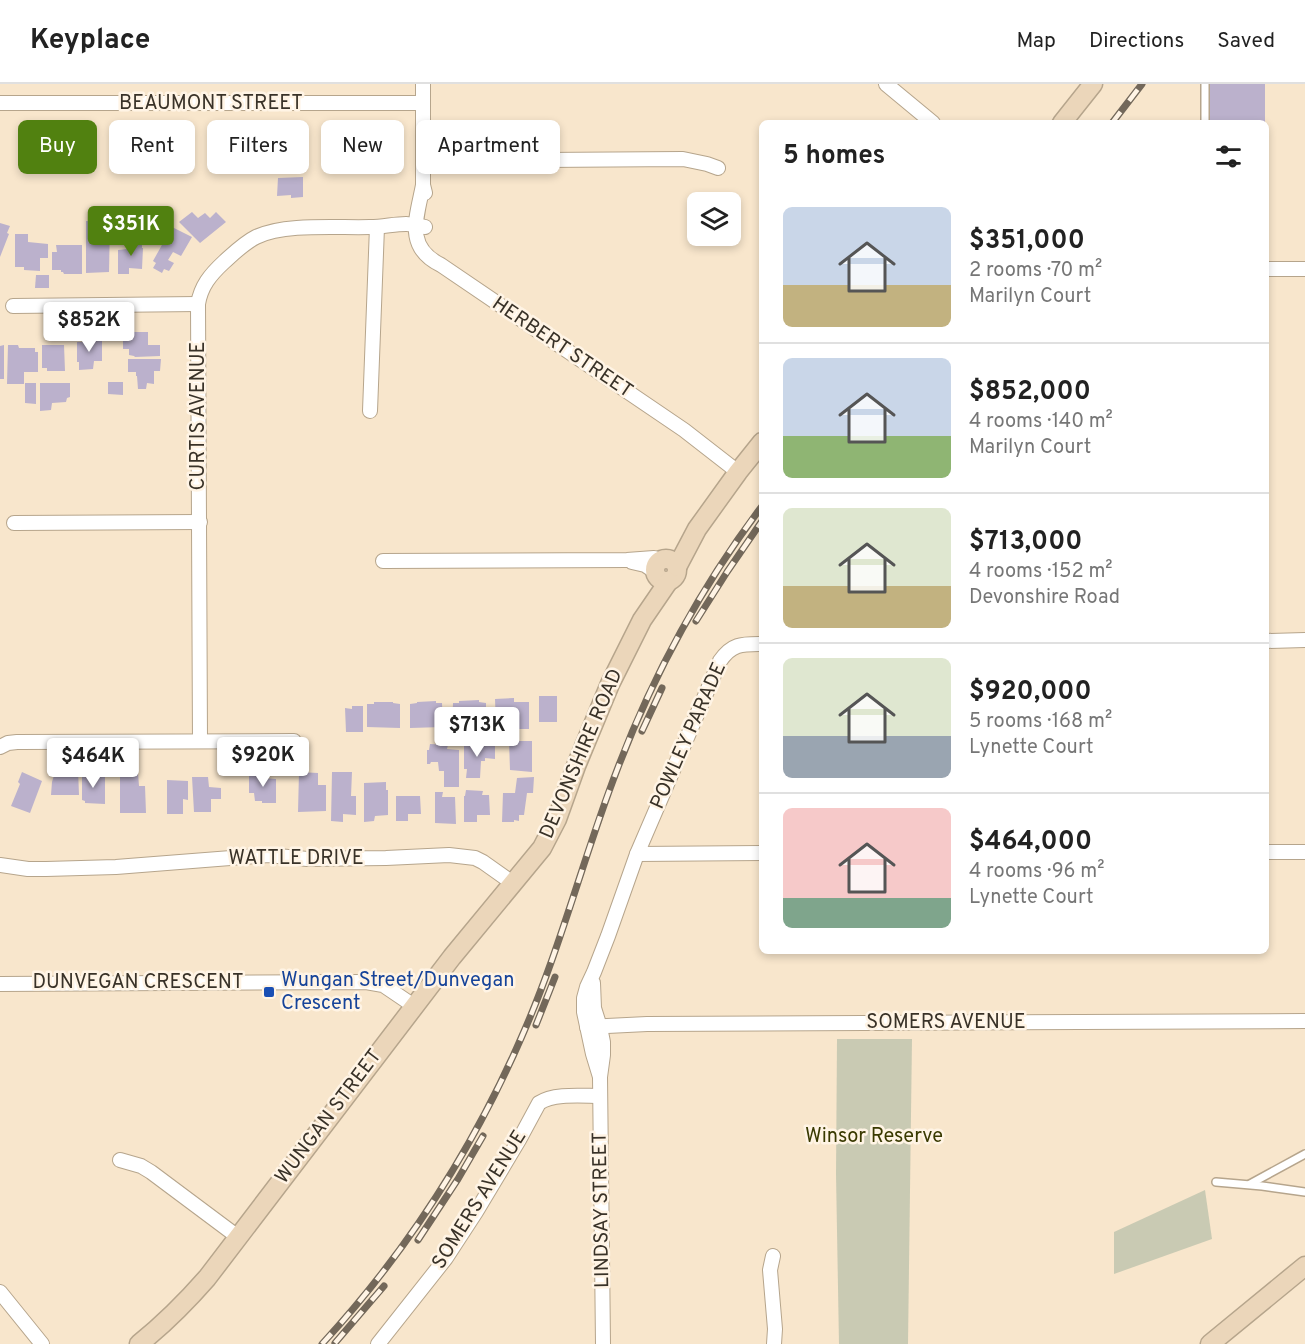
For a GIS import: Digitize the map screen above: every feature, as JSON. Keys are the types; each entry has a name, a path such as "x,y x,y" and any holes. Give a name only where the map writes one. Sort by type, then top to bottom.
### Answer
{"street":[{"path":"423,84 423,120"},
{"path":"886,84 929,120"},
{"path":"1064,120 1089,86"},
{"name":"BEAUMONT STREET","path":"0,103 423,103"},
{"path":"560,159 683,159 718,168"},
{"path":"418,227 427,205 423,174"},
{"name":"CURTIS AVENUE","path":"200,741 198,304 200,293 209,277 236,250 258,236 284,229 377,227 396,224 418,227"},
{"path":"370,411 377,227"},
{"name":"HERBERT STREET","path":"418,227 441,266 741,468"},
{"path":"1269,269 1305,269"},
{"path":"13,306 198,304"},
{"name":"DEVONSHIRE ROAD","path":"514,884 542,848 557,819 594,720 642,620 663,569 697,529 759,446"},
{"path":"14,523 200,522"},
{"path":"383,561 627,560 663,569"},
{"path":"1269,641 1305,640"},
{"name":"POWLEY PARADE","path":"637,854 724,654 743,644 759,644"},
{"path":"0,747 17,742 294,741"},
{"path":"1269,852 1305,852"},
{"path":"637,854 759,854"},
{"name":"LINDSAY STREET","path":"603,1344 600,1077 593,1054 594,1027 584,1012 584,998 637,854"},
{"name":"WATTLE DRIVE","path":"0,865 28,869 56,869 116,867 268,855 307,859 449,855 475,858 514,884"},
{"name":"WUNGAN STREET","path":"139,1344 188,1300 452,957 514,884"},
{"name":"DUNVEGAN CRESCENT","path":"0,984 366,982 383,985 414,1006"},
{"name":"SOMERS AVENUE","path":"594,1027 647,1024 1305,1021"},
{"name":"SOMERS AVENUE","path":"378,1344 446,1258 539,1103 556,1097 600,1096"},
{"path":"120,1160 141,1166 151,1172 238,1237"},
{"path":"773,1256 770,1270 775,1329 774,1344"},
{"path":"1210,1344 1305,1266"},
{"path":"0,1293 42,1344"}],"lane":[{"path":"1205,84 1205,120"},
{"path":"1247,1185 1305,1154"},
{"path":"1216,1182 1305,1192"}],"green space":[{"name":"Winsor Reserve","path":"837,1039 912,1039 908,1344 839,1344 836,1174"},
{"path":"1205,1190 1212,1239 1114,1274 1114,1232"}],"building":[{"path":"1209,84 1265,84 1265,120 1209,120"},
{"path":"303,177 303,197 277,196 278,178"},
{"path":"192,212 198,218 205,213 210,218 216,212 226,222 200,243 179,222"},
{"path":"86,221 110,222 109,272 86,273"},
{"path":"0,223 10,226 0,257"},
{"path":"172,227 192,237 181,256 173,252 168,260 174,263 169,271 164,269 162,273 153,268 156,263 153,261"},
{"path":"15,234 28,234 28,242 48,244 48,258 40,258 40,271 15,267"},
{"path":"142,239 142,269 129,268 129,274 118,274 118,250 127,249 128,240"},
{"path":"56,245 82,245 82,274 64,274 61,270 52,270 52,252 57,252"},
{"path":"36,275 49,275 49,288 35,288"},
{"path":"123,332 148,332 148,345 160,345 160,356 135,357 129,355 129,349 123,349"},
{"path":"93,336 102,336 102,361 94,361 93,369 79,370 77,342 93,342"},
{"path":"4,345 4,379 0,379 0,346"},
{"path":"8,345 35,348 35,352 38,352 38,372 24,372 24,384 7,384"},
{"path":"42,345 64,345 65,371 47,371 47,368 42,368"},
{"path":"128,359 161,359 160,371 154,371 154,384 147,383 146,389 138,389 136,372 128,372"},
{"path":"108,382 123,382 123,395 108,394"},
{"path":"25,383 36,383 36,404 25,403"},
{"path":"40,383 70,383 70,397 66,402 52,403 51,410 40,411"},
{"path":"539,696 557,696 557,722 539,722"},
{"path":"514,698 514,702 529,702 529,729 510,729 510,726 496,725 495,699"},
{"path":"479,700 479,702 486,703 486,727 452,727 453,703"},
{"path":"436,701 436,703 442,703 443,727 410,728 410,704"},
{"path":"374,702 400,704 400,728 367,727 367,704 374,704"},
{"path":"352,706 363,706 363,732 346,732 345,708 352,709"},
{"path":"509,741 532,741 532,772 510,770"},
{"path":"430,744 448,745 447,749 459,750 459,787 444,787 444,771 439,771 438,762 427,764 427,750"},
{"path":"464,745 495,745 495,759 485,758 485,761 481,761 480,778 466,778"},
{"path":"66,769 78,769 79,795 51,795 55,772 66,772"},
{"path":"22,772 42,781 30,813 11,806"},
{"path":"120,772 138,773 139,786 145,786 146,813 120,813"},
{"path":"299,772 318,773 318,785 326,785 326,811 298,812"},
{"path":"332,772 352,772 351,796 356,796 356,815 343,814 343,822 331,821"},
{"path":"82,773 95,774 94,777 105,777 105,804 85,803 82,800"},
{"path":"264,773 264,778 276,779 276,803 255,801 254,793 249,793 249,774"},
{"path":"192,777 208,777 209,787 221,788 221,799 211,799 211,812 194,812"},
{"path":"534,777 533,793 527,793 524,815 519,815 519,821 502,822 503,793 515,793 517,778"},
{"path":"167,780 188,781 188,800 183,799 183,814 167,814"},
{"path":"386,782 388,815 375,816 374,821 364,822 364,783"},
{"path":"466,790 483,791 482,795 489,795 490,815 477,815 477,822 464,822"},
{"path":"435,792 443,792 442,797 455,797 456,824 435,823"},
{"path":"396,796 420,796 421,814 408,814 408,821 396,821"}],"railway":[{"path":"1114,120 1142,84"},
{"path":"322,1344 353,1309 409,1236 435,1198 482,1119 536,1003 605,803 646,700 699,600 759,510"},
{"path":"696,621 759,525"},
{"path":"642,731 662,688"},
{"path":"536,1025 555,977"},
{"path":"418,1240 483,1136"},
{"path":"335,1343 384,1286"}],"place":[{"name":"Wungan Street/Dunvegan Crescent","path":"269,992"}]}
